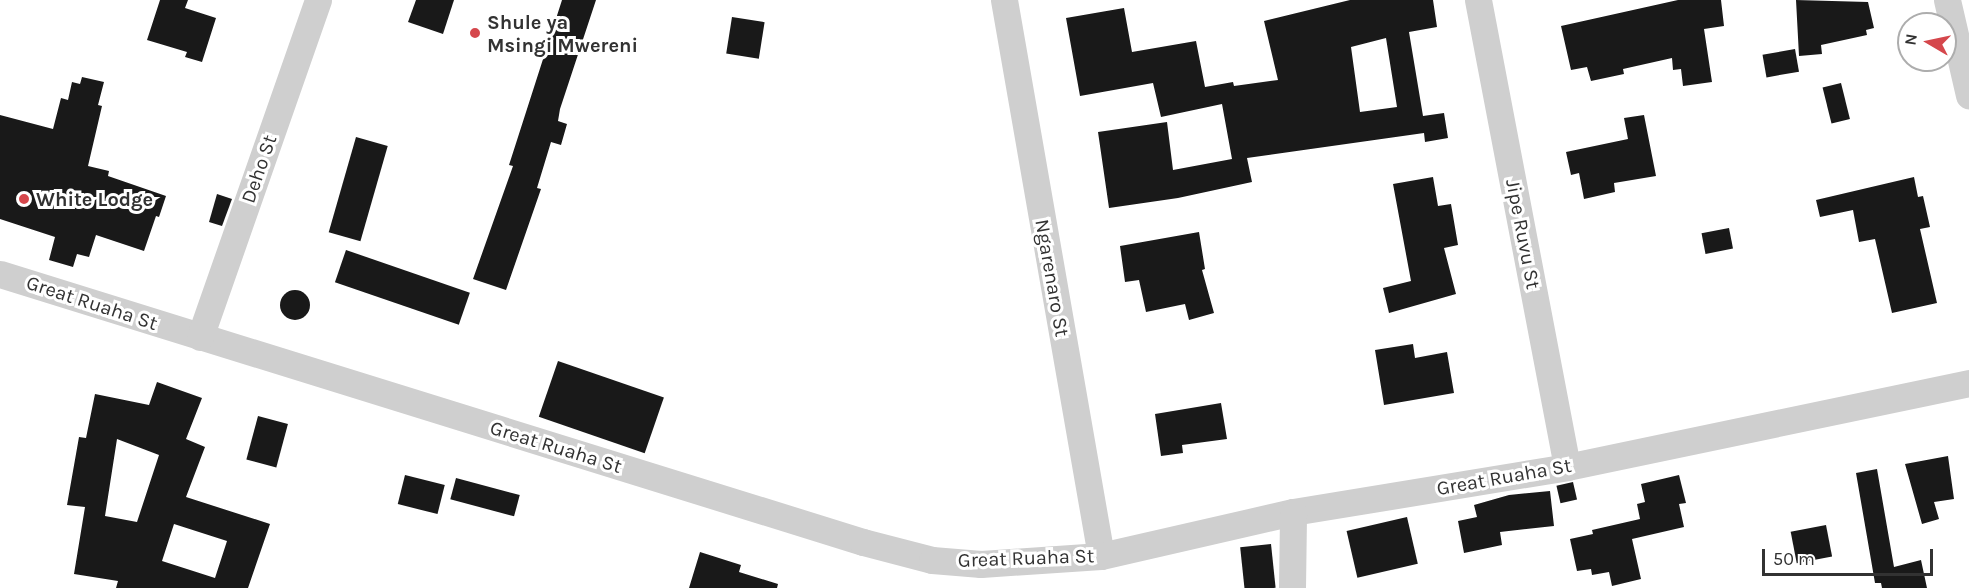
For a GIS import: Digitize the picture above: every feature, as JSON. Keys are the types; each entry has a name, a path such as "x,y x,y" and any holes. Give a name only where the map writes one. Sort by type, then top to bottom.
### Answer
{"street":[{"name":"Deho St","path":"200,337 318,0"},
{"name":"Ngarenaro St","path":"1004,0 1101,556"},
{"name":"Jipe Ruvu St","path":"1478,0 1567,467"},
{"path":"1947,0 1969,95"},
{"name":"Great Ruaha St","path":"0,274 852,538 932,560 981,564 1101,556 1293,512 1567,467 1969,383"},
{"path":"1292,588 1293,512"}],"building":[{"path":"160,0 188,0 185,8 216,18 202,62 185,57 187,52 147,40"},
{"path":"416,0 454,0 443,34 408,22"},
{"path":"562,0 596,0 560,109 558,121 567,124 561,145 551,142 537,188 541,189 506,290 473,279 513,166 509,165"},
{"path":"1350,0 1433,0 1437,27 1409,32 1423,116 1444,113 1448,138 1425,142 1424,133 1247,158 1252,182 1178,198 1109,208 1098,132 1167,122 1173,170 1232,159 1222,104 1161,117 1153,83 1080,96 1066,18 1124,8 1132,52 1196,41 1205,87 1233,82 1234,86 1278,80 1264,21","holes":["1386,38 1397,107 1360,112 1351,47"]},
{"path":"1678,0 1721,0 1724,26 1704,29 1712,82 1683,86 1681,69 1673,70 1672,58 1623,69 1624,74 1591,81 1587,67 1571,70 1561,26"},
{"path":"1796,0 1868,2 1874,28 1866,30 1867,35 1821,45 1822,54 1799,56"},
{"path":"732,17 765,22 759,59 726,54"},
{"path":"1795,49 1799,72 1766,77 1763,55"},
{"path":"82,77 104,82 98,105 102,106 88,166 109,171 108,176 166,196 159,217 156,216 144,251 96,235 89,257 77,254 73,267 49,260 55,237 0,219 0,115 53,129 61,98 68,100 72,82 80,84"},
{"path":"1841,83 1850,119 1832,123 1823,88"},
{"path":"1644,115 1656,176 1614,183 1615,192 1584,199 1579,173 1571,175 1566,152 1628,139 1624,118"},
{"path":"356,137 388,146 360,241 329,232"},
{"path":"1433,177 1438,206 1451,204 1458,245 1444,248 1456,294 1389,313 1383,288 1411,281 1393,184"},
{"path":"1914,177 1918,197 1923,196 1930,227 1920,229 1937,303 1892,313 1875,239 1859,242 1853,210 1820,217 1816,200"},
{"path":"217,194 232,199 222,226 209,222"},
{"path":"1729,228 1733,249 1706,254 1702,233"},
{"path":"1199,232 1205,269 1202,270 1214,313 1189,320 1185,304 1146,312 1139,280 1125,282 1120,246"},
{"path":"346,250 470,293 459,325 335,282"},
{"path":"295,290 301,291 309,299 309,311 301,319 295,320 289,319 281,311 280,305 281,299 289,291"},
{"path":"1413,344 1415,358 1447,352 1454,393 1384,405 1375,350"},
{"path":"558,361 664,397 645,453 539,417"},
{"path":"157,382 202,398 186,439 205,447 186,497 270,524 248,588 116,588 118,581 74,574 85,507 67,505 79,437 86,438 95,394 149,405","holes":["117,439 159,455 137,522 105,516","174,524 227,541 215,578 162,561"]},
{"path":"1221,403 1227,439 1182,445 1183,453 1161,456 1155,414"},
{"path":"258,416 288,424 276,467 246,459"},
{"path":"1948,456 1954,499 1934,502 1939,519 1922,524 1905,464"},
{"path":"1877,469 1894,567 1921,560 1927,588 1882,588 1881,583 1875,583 1856,473"},
{"path":"405,475 445,485 438,514 398,504"},
{"path":"1679,475 1686,503 1679,504 1684,527 1632,539 1641,579 1612,586 1609,572 1592,575 1591,569 1577,571 1570,539 1593,534 1592,530 1640,519 1637,504 1645,502 1641,484"},
{"path":"456,478 520,495 514,516 450,499"},
{"path":"1573,482 1577,500 1560,503 1556,486"},
{"path":"1550,491 1554,526 1500,532 1502,545 1464,553 1458,521 1477,517 1474,505 1509,495"},
{"path":"1407,517 1418,564 1357,578 1347,531"},
{"path":"1826,525 1832,556 1797,563 1791,532"},
{"path":"1271,544 1276,588 1244,588 1240,547"},
{"path":"700,552 741,565 739,572 778,584 777,588 689,588"}],"place":[{"name":"Shule ya Msingi Mwereni","path":"475,33"},
{"name":"White Lodge","path":"24,199"}]}
